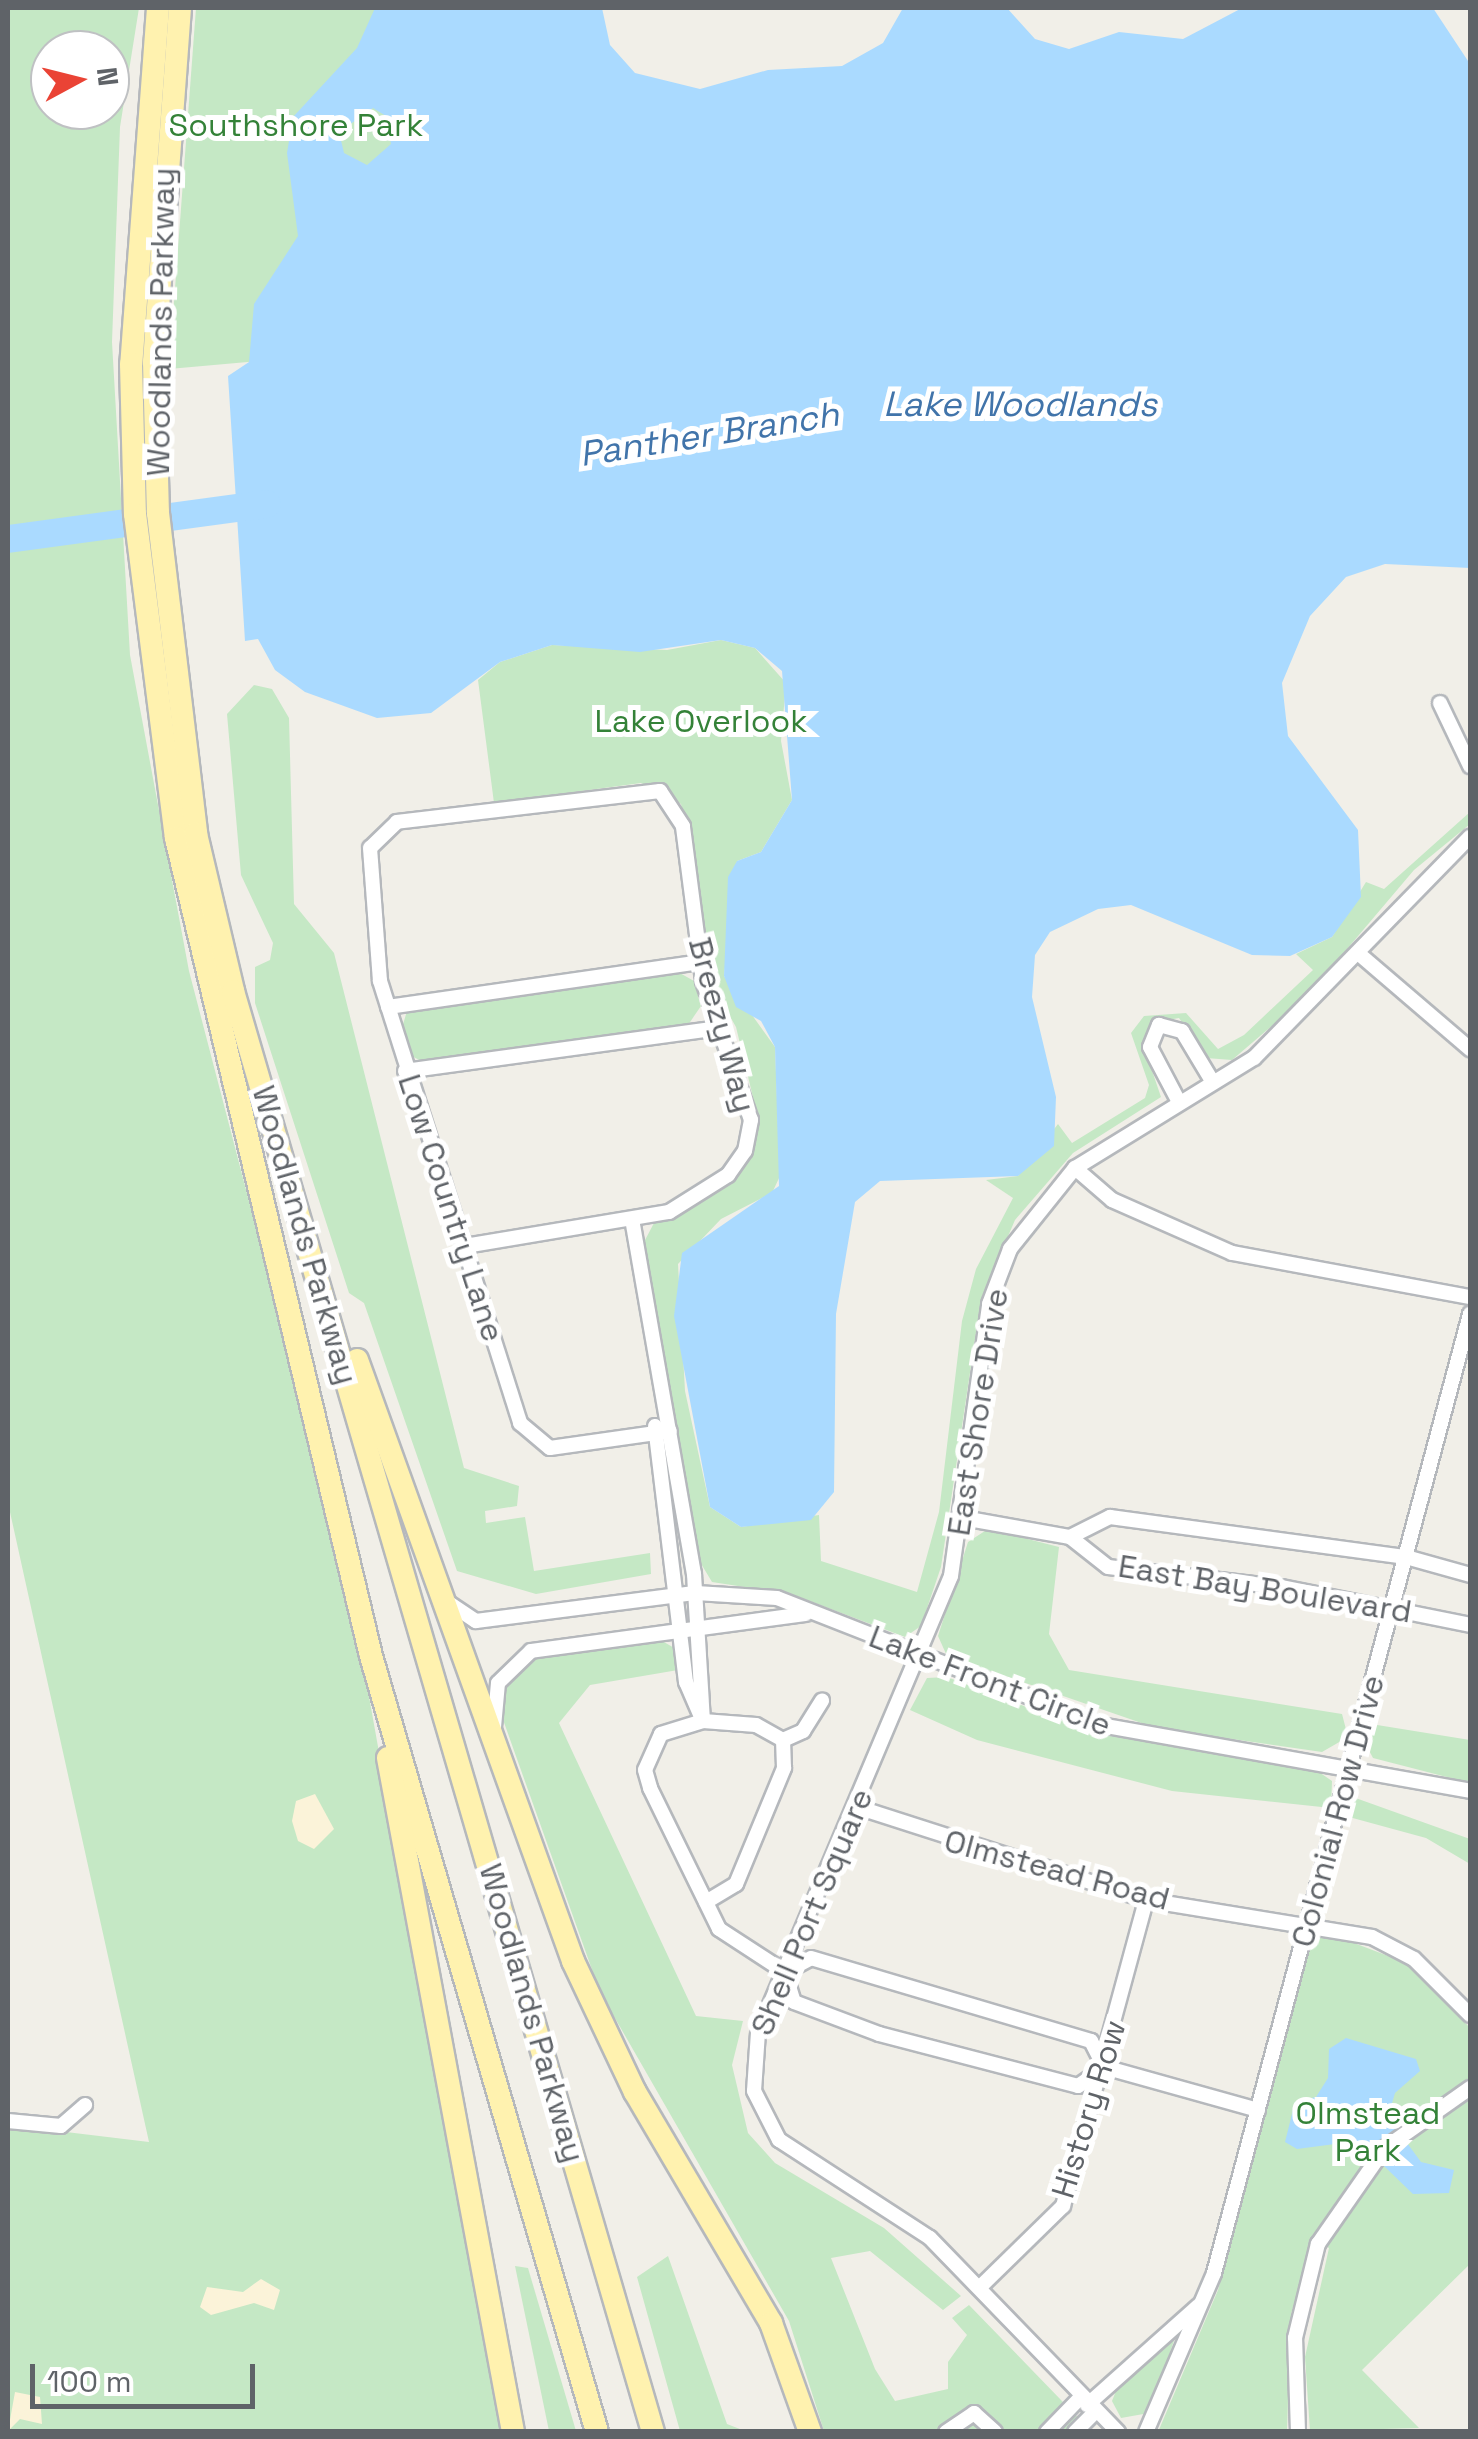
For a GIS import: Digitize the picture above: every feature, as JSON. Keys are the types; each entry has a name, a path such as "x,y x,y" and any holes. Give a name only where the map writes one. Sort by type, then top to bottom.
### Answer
{"main road":[{"name":"Woodlands Parkway","path":"158,8 142,363 161,656 209,996 371,1656 597,2432"},
{"name":"Woodlands Parkway","path":"142,363 180,8"},
{"name":"Woodlands Parkway","path":"161,656 196,834 275,1131 653,2432"},
{"path":"275,1131 432,1586 604,2032 771,2322 810,2432"},
{"path":"371,1656 511,2424"}],"street":[{"path":"1440,704 1470,766"},
{"name":"Breezy Way","path":"377,834 397,822 646,788 678,810 700,962 718,1028 751,1120 728,1175 669,1212 632,1219"},
{"name":"Low Country Lane","path":"377,834 372,916 388,1007 405,1071 532,1440 550,1448 670,1431"},
{"name":"East Shore Drive","path":"918,1656 963,1518 989,1304 1040,1201 1075,1168 1254,1058 1470,837"},
{"path":"1358,954 1470,1049"},
{"path":"388,1007 700,962"},
{"path":"1179,1102 1150,1046 1159,1025 1182,1032 1212,1081"},
{"path":"405,1071 718,1028"},
{"path":"1075,1168 1112,1200 1232,1253 1470,1297"},
{"path":"465,1246 632,1219 658,1406 654,1433 673,1596 702,1721"},
{"name":"Colonial Row Drive","path":"1146,2432 1198,2306 1258,2110 1470,1314"},
{"path":"658,1406 670,1431 696,1593 702,1721"},
{"name":"East Bay Boulevard","path":"1070,1537 1110,1517 1406,1557 1470,1575"},
{"name":"East Bay Boulevard","path":"963,1518 1070,1537 1108,1567 1393,1606 1470,1625"},
{"name":"Lake Front Circle","path":"432,1586 476,1621 696,1593 776,1598 806,1614 1100,1726 1349,1766 1470,1790"},
{"name":"Lake Front Circle","path":"495,1748 498,1683 518,1658 699,1624 806,1614"},
{"name":"Shell Port Square","path":"918,1656 752,2061 763,2116 800,2158 930,2238 980,2286 1087,2405 1118,2432"},
{"path":"706,1902 736,1884 784,1768 783,1740 822,1700"},
{"path":"783,1740 756,1725 702,1721 661,1734 645,1770 706,1902 740,1951 786,1972"},
{"name":"Olmstead Road","path":"856,1807 1146,1900 1372,1936 1414,1959 1470,2015"},
{"name":"History Row","path":"980,2286 1063,2206 1104,2068 1146,1900"},
{"path":"786,1972 811,1958 1091,2040 1104,2068 1258,2110"},
{"path":"786,1972 794,2002 879,2034 1078,2086 1104,2068"},
{"path":"1298,2432 1302,2292 1318,2244 1367,2167 1410,2128 1470,2088"},
{"path":"8,2121 61,2126 84,2105"},
{"path":"1047,2432 1087,2405 1198,2306"},
{"path":"1075,2432 1087,2405"},
{"path":"946,2432 974,2413 995,2432"}],"green space":[{"path":"8,8 139,8 130,64 130,30 30,30 30,130 120,130 112,342 130,655 189,971 349,1585 501,2432 8,2432 8,2125 149,2142 8,1503"},
{"name":"Southshore Park","path":"196,8 454,8 339,354 169,369"},
{"name":"Lake Overlook","path":"721,640 755,648 786,683 781,741 792,800 761,852 737,861 724,976 775,1047 780,1176 772,1193 721,1219 678,1264 685,1391 710,1507 741,1527 819,1515 821,1561 917,1592 939,1512 962,1321 976,1269 1013,1198 986,1180 1018,1176 1058,1124 1072,1143 1145,1098 1149,1085 1131,1033 1144,1016 1186,1013 1218,1049 1244,1035 1313,970 1296,954 1332,937 1366,882 1384,889 1470,812 1470,824 1414,870 1308,995 1232,1060 1206,1058 1179,1018 1151,1023 1145,1050 1161,1097 1073,1153 1015,1220 981,1299 941,1567 921,1626 905,1637 791,1594 712,1582 691,1547 644,1242 654,1223 746,1166 759,1122 736,1027 715,990 681,804 641,783 494,803 478,680 500,662 552,645 667,650"},
{"path":"254,685 272,689 289,718 294,904 334,953 464,1468 519,1486 517,1506 485,1511 486,1523 525,1517 534,1571 650,1553 651,1574 536,1594 457,1571 364,1303 349,1293 255,1003 255,967 270,960 273,943 241,875 227,714"},
{"path":"678,972 694,981 701,1006 688,1025 421,1061 408,1054 401,1031 407,1011"},
{"path":"988,1529 1059,1547 1049,1634 1069,1670 1342,1714 1348,1737 1322,1752 1156,1728 947,1656 938,1636 968,1542"},
{"path":"657,1638 676,1649 678,1670 590,1685 559,1723 696,2016 743,2021 732,2065 748,2133 775,2163 884,2228 961,2296 943,2310 870,2251 831,2258 875,2369 895,2401 948,2389 948,2362 967,2335 952,2318 969,2305 1091,2431 824,2431 789,2321 600,1992 501,1714 508,1681 536,1656"},
{"path":"947,1677 1098,1734 1316,1770 1332,1781 1331,1808 1172,1791 977,1740 910,1710 927,1678"},
{"path":"1371,1724 1470,1740 1470,1783 1373,1758 1363,1739"},
{"path":"1350,1796 1470,1839 1470,1864 1426,1838 1349,1817"},
{"name":"Olmstead Park","path":"1325,1932 1412,1965 1470,2028 1470,2264 1362,2370 1419,2428 1310,2431 1305,2357 1329,2248 1313,2240 1291,2314 1287,2431 1158,2432 1218,2290 1308,1947"},
{"path":"668,2256 727,2424 745,2431 680,2431 637,2277"},
{"path":"515,2266 528,2268 576,2431 549,2431"},
{"path":"1177,2332 1149,2413 1121,2418 1112,2401 1118,2386"}],"sand":[{"path":"315,1794 334,1829 314,1849 298,1841 292,1821 296,1801"},
{"path":"261,2279 280,2290 274,2310 254,2303 211,2315 200,2307 207,2287 243,2292"},
{"path":"15,2392 40,2397 42,2424 20,2419 8,2431"}],"water":[{"name":"Lake Woodlands","path":"375,8 602,8 610,45 635,73 700,89 768,70 842,66 883,43 903,8 1007,8 1035,39 1069,49 1119,32 1183,39 1242,8 1433,8 1470,64 1470,568 1385,564 1346,577 1310,616 1282,683 1288,736 1358,830 1361,897 1332,937 1290,956 1252,955 1131,905 1098,909 1050,932 1035,955 1032,997 1056,1097 1054,1146 1018,1176 880,1181 855,1202 836,1314 834,1492 811,1520 741,1527 710,1507 674,1316 682,1253 779,1186 775,1047 761,1021 736,1007 724,976 728,877 737,861 761,852 792,800 782,671 755,648 721,640 640,652 552,645 500,662 431,713 377,718 305,692 275,670 258,639 245,641 228,376 249,362 254,304 298,236 287,153 293,117 357,48","holes":["373,108 386,116 391,144 367,165 344,153 339,132"]},
{"path":"1346,2038 1416,2059 1420,2071 1395,2093 1388,2117 1421,2162 1454,2170 1449,2193 1413,2194 1358,2141 1297,2149 1285,2142 1295,2102 1316,2097 1328,2078 1329,2049"}],"waterway":[{"name":"Panther Branch","path":"8,539 267,504"}]}
